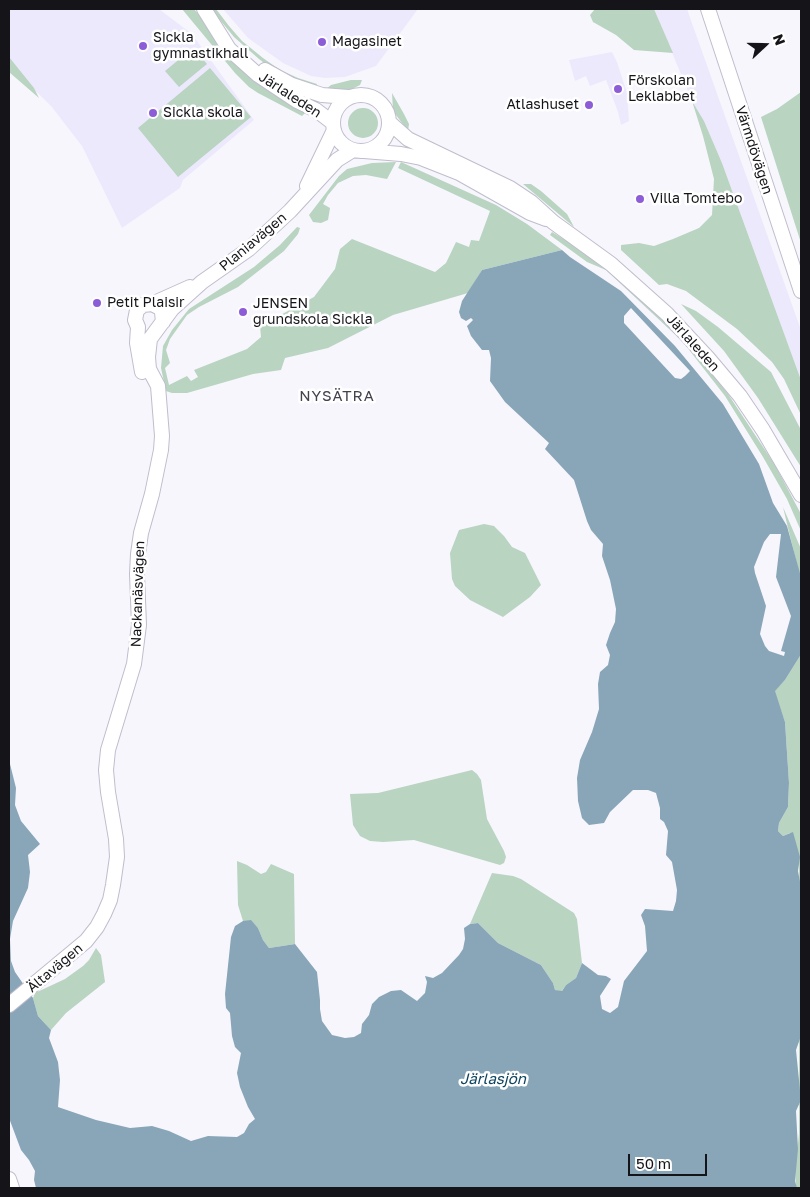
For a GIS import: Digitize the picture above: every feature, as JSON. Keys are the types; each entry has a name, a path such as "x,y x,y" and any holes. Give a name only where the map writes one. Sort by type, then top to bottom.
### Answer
{"main road":[{"name":"Värmdövägen","path":"708,9 801,291"},
{"name":"Järlaleden","path":"207,14 235,44 263,68 292,85 322,95 348,98"},
{"name":"Järlaleden","path":"207,14 228,49 258,75 297,101 316,110 334,127"},
{"path":"358,94 376,98 383,104 388,112 390,123 388,133 382,142 374,148 358,150 345,145 338,139 334,127 337,108 348,98 358,94"},
{"name":"Järlaleden","path":"390,123 408,139 510,188 531,202 552,222 611,264 667,314 740,396 763,430 801,495"},
{"name":"Planiavägen","path":"302,198 334,127"},
{"name":"Järlaleden","path":"358,150 421,158 459,173 530,213 552,222"},
{"name":"Planiavägen","path":"160,326 172,309 202,282 249,249 290,211 337,160 358,150"},
{"name":"Planiavägen","path":"152,304 202,282"},
{"path":"138,327 148,332 160,326 162,312 160,308 152,304"},
{"name":"Nackanäsvägen","path":"152,304 144,305 137,310 135,320 138,327 137,343 142,375 160,406"},
{"name":"Nackanäsvägen","path":"97,927 110,900 116,874 116,839 108,792 106,761 134,664 139,625 138,554 161,450 162,426 158,386 149,369 148,357 150,339 160,326"},
{"name":"Ältavägen","path":"9,1005 86,941 97,927"},
{"path":"9,1179 12,1188"}],"shaded area":[{"name":"Sickla skola","path":"9,9 159,9 192,34 254,120 183,180 180,188 122,228 82,146 51,106 9,65"},
{"name":"Magasinet","path":"223,9 418,9 376,66 345,77 325,78 311,76 283,63 248,38"},
{"path":"654,9 687,9 801,330 801,380 722,163 704,121 692,101"},
{"name":"Förskolan Leklabbet","path":"612,52 627,93 629,121 621,125 606,80 590,86 586,76 575,81 569,60"}],"green space":[{"path":"182,9 194,9 214,32 229,59 246,74 306,112 302,116 249,87"},
{"path":"211,9 216,9 242,41 263,58 280,70 317,84 316,88 276,72 234,37"},
{"path":"595,9 654,9 673,53 634,50 616,35 593,22 590,15"},
{"path":"193,48 207,64 179,87 165,71"},
{"path":"9,57 34,88 39,98 9,72"},
{"path":"210,68 251,117 178,177 138,128"},
{"path":"351,80 362,80 360,85 352,89 336,93 325,90 331,85"},
{"path":"801,92 801,243 761,117 777,109"},
{"path":"392,93 409,124 408,131 393,111"},
{"path":"692,101 704,121 722,163 801,380 801,415 784,379 772,362 737,329 686,291 667,284 659,285 621,250 621,245 639,243 654,246 673,239 699,228 712,215 714,179"},
{"path":"363,108 373,113 378,123 373,133 363,138 353,133 348,123 353,113"},
{"path":"396,162 387,179 366,175 353,176 338,183 323,204 330,208 328,220 321,223 313,222 309,215 339,176 347,169 372,163"},
{"path":"401,162 496,205 527,224 562,250 482,270 468,293 393,315 328,348 285,358 281,370 253,374 187,393 166,391 161,368 163,346 172,330 189,309 254,267 280,245 297,227 300,228 298,234 284,251 238,287 187,315 170,339 166,350 170,363 165,368 169,385 187,376 191,381 198,377 194,370 247,349 261,337 260,326 314,297 335,269 340,249 352,239 435,272 446,263 456,242 469,247 471,240 479,241 490,211 398,168"},
{"path":"523,184 531,184 541,191 567,214 574,227"},
{"path":"552,232 599,261 623,280 685,340 728,394 775,465 801,514 801,531 787,499 725,396 683,342 606,270 587,262 550,235"},
{"path":"681,304 696,311 718,327 771,372 801,430 801,467 758,398 724,351"},
{"path":"783,507 801,549 801,580 788,528"},
{"path":"484,524 494,526 512,547 525,553 541,585 530,597 503,617 470,600 455,586 452,579 450,553 459,530"},
{"path":"801,649 801,1188 796,1188 795,1170 799,1134 799,864 790,833 783,836 778,831 779,823 788,807 789,783 785,722 774,691 785,680 800,656"},
{"path":"472,770 481,780 487,819 506,857 504,863 500,865 414,840 370,841 360,836 353,825 350,794 378,793"},
{"path":"237,861 261,874 266,872 271,864 294,874 295,944 269,948 258,928 251,921 243,921 238,905"},
{"path":"492,873 521,879 574,913 577,919 582,963 576,978 566,985 561,992 555,990 553,983 541,965 498,943 478,923 470,924"},
{"path":"96,948 101,955 105,982 66,1013 51,1030 38,1016 33,998 35,993 65,979 83,966"}],"water":[{"name":"Järlasjön","path":"562,250 621,291 675,346 723,404 759,464 773,503 787,526 801,577 800,656 785,680 775,691 785,722 789,783 788,807 779,823 778,831 783,836 793,832 800,857 798,871 801,887 801,1036 796,1050 801,1100 796,1111 798,1149 795,1181 797,1188 36,1188 34,1180 35,1171 21,1150 9,1118 9,760 16,788 15,805 21,821 40,844 28,855 30,872 28,888 13,921 10,939 11,961 15,972 33,998 38,1016 51,1030 49,1038 58,1062 60,1080 58,1107 96,1120 130,1128 152,1126 191,1141 208,1136 237,1137 244,1133 249,1124 255,1119 240,1087 237,1073 241,1053 235,1047 232,1036 230,1013 226,1008 225,994 231,937 235,926 243,921 251,920 258,928 269,948 295,944 317,972 322,1021 332,1035 345,1038 354,1037 361,1033 362,1024 369,1015 372,1004 379,997 391,991 401,990 417,1001 425,993 427,982 425,976 433,978 442,973 463,949 465,939 464,928 470,924 478,923 498,943 541,965 553,983 555,990 562,991 566,985 576,978 582,963 598,975 611,979 600,996 602,1009 610,1013 618,1007 624,981 647,951 645,926 641,915 645,909 673,911 677,890 672,862 666,855 668,831 664,822 660,819 660,808 656,793 648,790 633,790 610,812 604,823 589,825 582,818 578,801 577,778 580,760 599,709 598,684 600,672 608,665 610,655 606,645 615,622 616,609 610,580 602,556 603,544 591,530 574,480 545,449 549,443 505,402 490,381 491,358 489,350 482,350 471,336 467,326 473,320 471,318 466,321 461,318 459,312 462,301 482,270"}],"pier":[{"path":"631,308 690,371 681,379 675,378 624,323 624,316"},
{"path":"770,534 781,534 776,577 791,616 781,651 785,652 784,656 769,651 760,634 766,606 754,567 764,542"}],"place":[{"name":"Magasinet","path":"322,42"},
{"name":"Sickla gymnastikhall","path":"143,46"},
{"name":"Förskolan Leklabbet","path":"618,89"},
{"name":"Atlashuset","path":"589,105"},
{"name":"Sickla skola","path":"153,113"},
{"name":"Villa Tomtebo","path":"640,199"},
{"name":"Petit Plaisir","path":"97,303"},
{"name":"JENSEN grundskola Sickla","path":"243,312"}],"district":[{"name":"NYSÄTRA","path":"337,396"}]}
